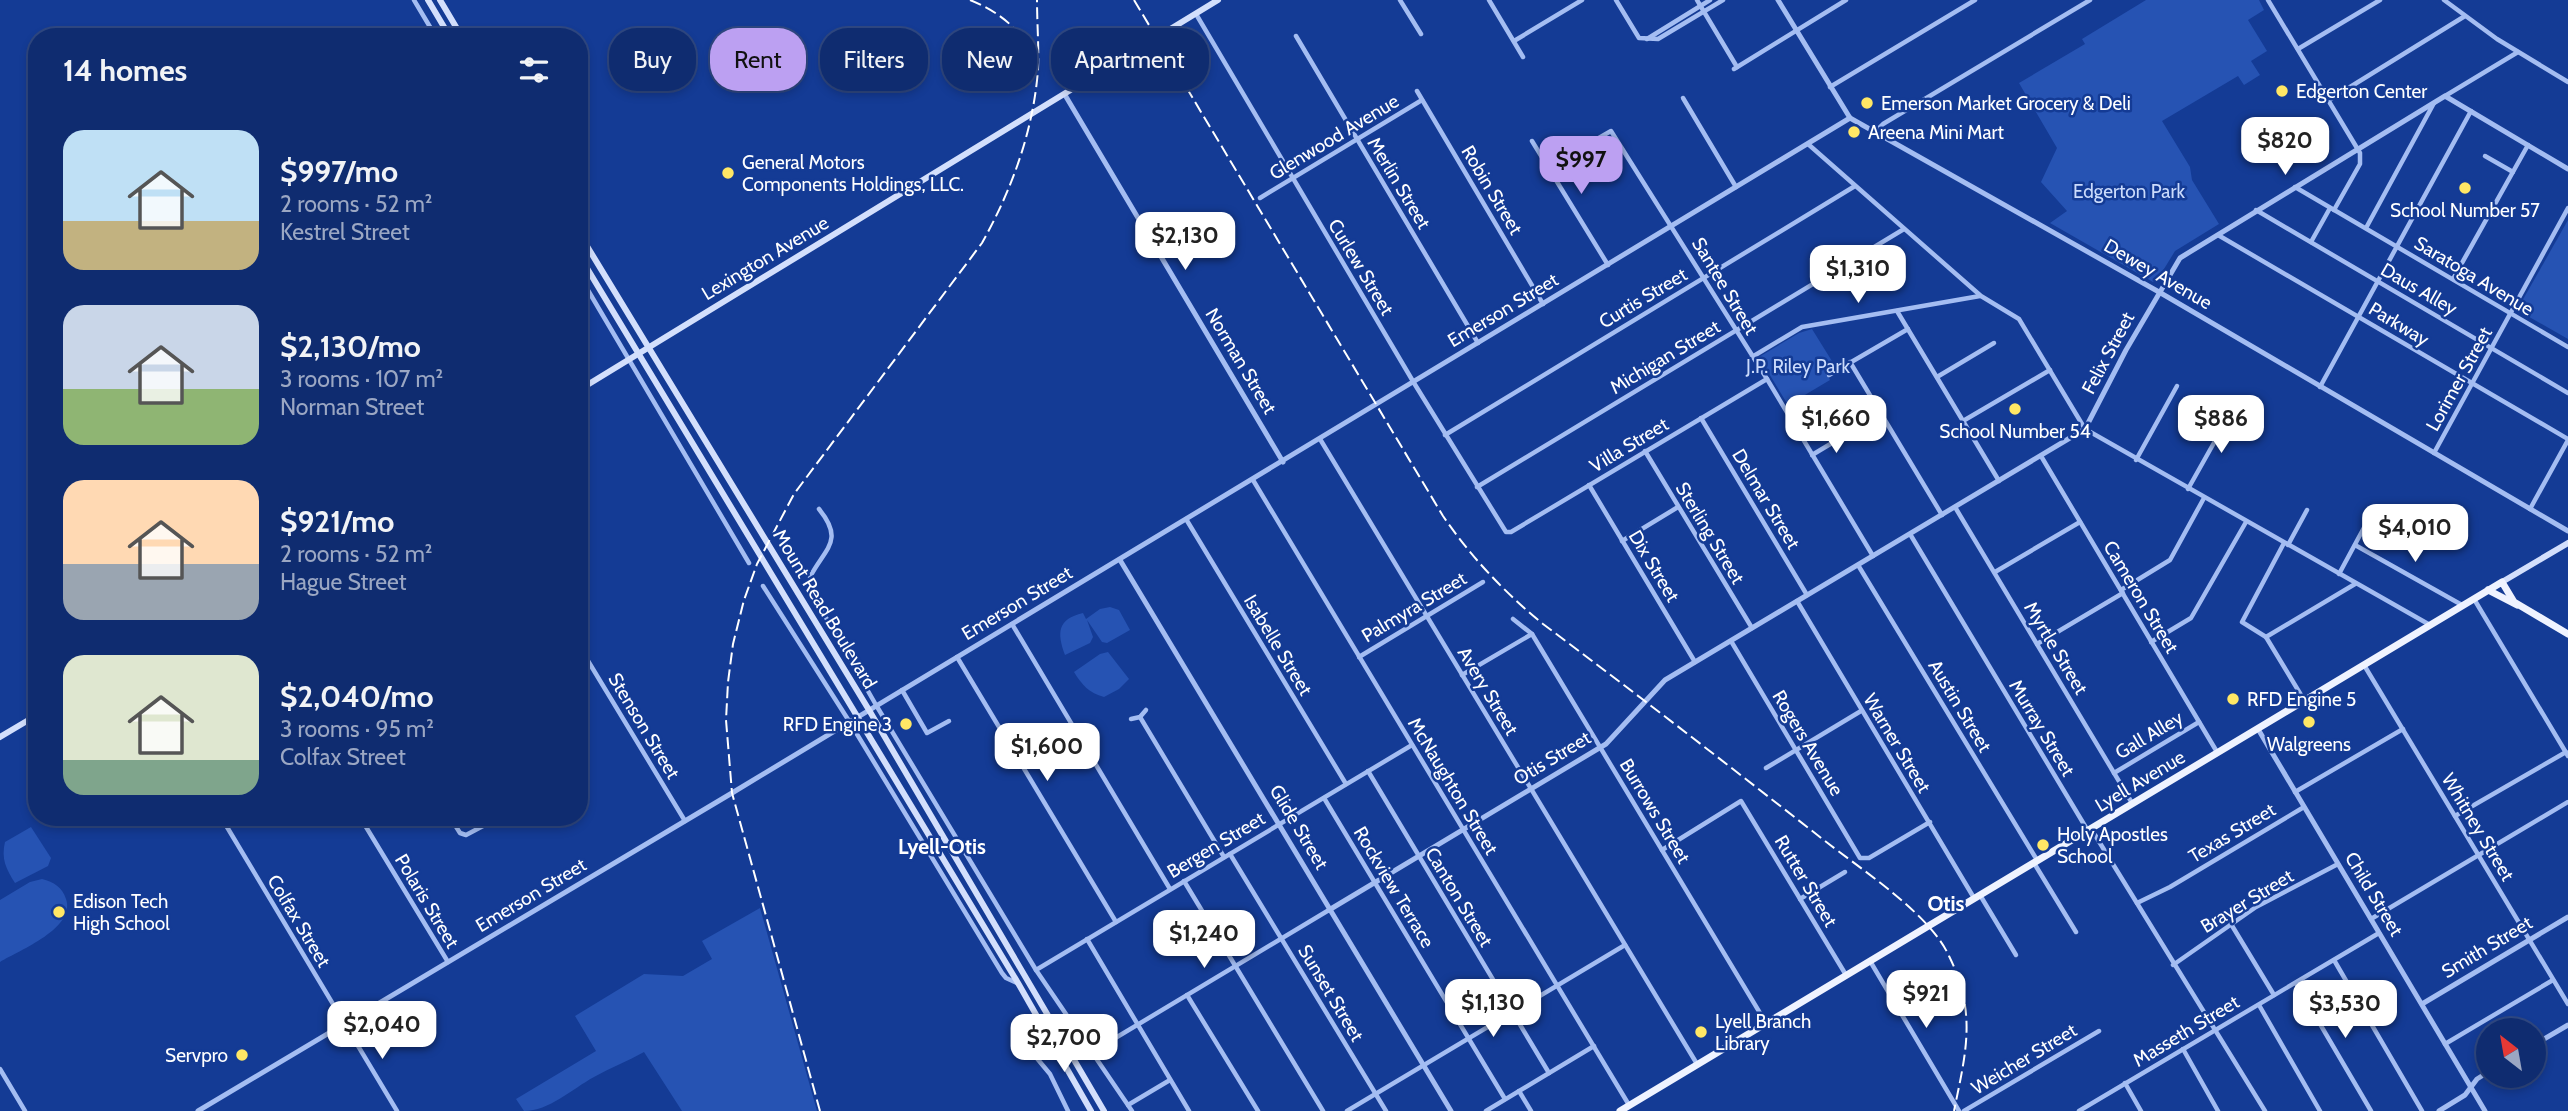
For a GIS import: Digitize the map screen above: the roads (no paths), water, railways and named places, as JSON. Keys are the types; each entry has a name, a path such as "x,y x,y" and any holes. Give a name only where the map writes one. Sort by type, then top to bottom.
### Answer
{"main road":[{"path":"428,0 445,28"},
{"path":"440,0 457,28"},
{"name":"Lexington Avenue","path":"588,384 1218,0"},
{"name":"Mount Read Boulevard","path":"588,248 869,710 1045,1006 1104,1111"},
{"name":"Mount Read Boulevard","path":"588,270 1018,983 1091,1111"},
{"name":"Lyell Avenue","path":"1620,1111 2568,543"},
{"path":"2502,582 2514,602 2521,607"},
{"path":"2488,590 2568,634"},
{"path":"0,737 28,720"},
{"path":"1045,1006 1045,1030 1053,1032 1066,1042"}],"street":[{"path":"414,0 431,28"},
{"path":"1399,0 1420,34"},
{"path":"1489,0 1523,57"},
{"path":"1514,41 1581,0"},
{"path":"1616,0 1637,35 1646,39 1658,39 1723,0"},
{"path":"1697,0 1735,68 1846,0"},
{"path":"1646,39 1710,0"},
{"name":"Dewey Avenue","path":"1778,0 1850,118 2159,292 2568,531"},
{"path":"1830,87 1975,0"},
{"path":"1875,132 1883,124 2090,0"},
{"path":"2268,0 2361,156 2360,164 2311,242"},
{"path":"2298,49 2380,0"},
{"path":"2444,0 2518,52 2568,82"},
{"name":"Curlew Street","path":"1196,14 1445,435 1506,532"},
{"path":"2329,100 2465,16"},
{"name":"Merlin Street","path":"1296,36 1478,344"},
{"path":"2518,52 2445,96 2568,169"},
{"name":"Robin Street","path":"1417,91 1543,304"},
{"name":"Norman Street","path":"1065,95 1283,462"},
{"name":"Felix Street","path":"2085,429 2180,258 2256,209 2445,96"},
{"path":"1683,98 1736,187"},
{"name":"Glenwood Avenue","path":"1260,198 1422,100"},
{"path":"2366,228 2435,101"},
{"path":"2320,387 2471,111"},
{"name":"Emerson Street","path":"198,1111 1120,560 1850,118"},
{"name":"Santee Street","path":"1546,164 1583,142 1590,143 1611,131 1767,379 1873,556"},
{"path":"1532,141 1608,265"},
{"path":"1808,144 1981,296 2019,319 2085,429 2430,625"},
{"path":"2453,279 2528,145"},
{"path":"2485,156 2513,172"},
{"name":"Curtis Street","path":"1445,435 1855,186"},
{"name":"Saratoga Avenue","path":"2294,187 2568,347"},
{"name":"Lorimer Street","path":"2434,453 2568,208"},
{"name":"Daus Alley","path":"2256,209 2568,393"},
{"name":"Michigan Street","path":"1477,487 1904,229"},
{"name":"Parkway","path":"2216,234 2568,440"},
{"path":"588,290 749,563"},
{"path":"1752,357 1802,327 1981,296"},
{"path":"1897,311 1998,481"},
{"path":"1829,375 1908,329"},
{"path":"1937,377 1994,343"},
{"path":"1850,362 1942,515"},
{"path":"1963,421 2050,370"},
{"name":"Villa Street","path":"1506,532 1767,379"},
{"path":"2136,460 2177,386"},
{"path":"654,403 670,407"},
{"path":"2188,489 2232,409"},
{"name":"Delmar Street","path":"1701,418 1807,595"},
{"name":"Otis Street","path":"1092,1052 1608,743 1659,685 2085,429"},
{"path":"1812,455 1847,434"},
{"name":"Avery Street","path":"1320,439 1698,1065"},
{"path":"2530,509 2568,440"},
{"name":"Sterling Street","path":"1645,451 1752,628"},
{"name":"Cameron Street","path":"2041,456 2217,753"},
{"name":"McNaughton Street","path":"1253,480 1629,1105"},
{"name":"Dix Street","path":"1589,485 1695,662"},
{"path":"2037,644 2170,560 2204,498"},
{"path":"1622,541 1678,507"},
{"name":"Myrtle Street","path":"1955,507 2133,804"},
{"name":"Mount Read Boulevard","path":"819,509 833,534 830,546 810,578 810,588 876,705 1035,970 1132,1111"},
{"path":"2304,701 2266,637 2244,624 2242,619 2308,510"},
{"name":"Isabelle Street","path":"1186,520 1346,784"},
{"path":"1995,572 2080,522"},
{"path":"2151,642 2190,618 2246,522"},
{"path":"2339,574 2366,524"},
{"name":"Murray Street","path":"1910,534 2088,831 2095,835 2265,1111"},
{"path":"2355,545 2463,605"},
{"name":"Glide Street","path":"1120,560 1451,1111"},
{"name":"Austin Street","path":"1858,565 2076,932"},
{"name":"Palmyra Street","path":"1359,657 1483,582"},
{"path":"2266,637 2356,583"},
{"name":"Mount Read Boulevard","path":"763,586 849,721 1002,973 1006,978 1018,983"},
{"path":"2455,816 2567,754 2473,599"},
{"name":"Warner Street","path":"1797,601 1861,711 2016,955"},
{"name":"Burrows Street","path":"1513,619 1532,634 1767,1023"},
{"path":"1012,624 1170,889"},
{"path":"1462,675 1532,634"},
{"name":"Rogers Avenue","path":"1731,641 1861,859 1869,858 1930,822"},
{"path":"957,657 1116,922"},
{"name":"Stenson Street","path":"588,661 685,821"},
{"name":"Whitney Street","path":"2364,665 2568,1004"},
{"path":"902,690 927,733 949,721"},
{"path":"1131,719 1140,717 1146,710"},
{"path":"1766,768 1861,711"},
{"path":"1140,717 1224,857"},
{"name":"Gall Alley","path":"2114,773 2199,722"},
{"name":"Child Street","path":"2258,729 2485,1111"},
{"path":"2295,792 2403,729"},
{"name":"Bergen Street","path":"1035,970 1412,745"},
{"name":"Canton Street","path":"1368,771 1549,1073"},
{"name":"Rockview Terrace","path":"1324,797 1505,1099"},
{"name":"Rutter Street","path":"1662,850 1741,801 1846,975"},
{"path":"2371,919 2568,802"},
{"name":"Texas Street","path":"2137,903 2170,887 2304,807"},
{"name":"Colfax Street","path":"226,826 397,1111"},
{"name":"Polaris Street","path":"365,826 448,962"},
{"path":"456,826 460,833 466,835 483,826"},
{"name":"Sunset Street","path":"1230,853 1386,1111"},
{"name":"Brayer Street","path":"2173,965 2256,907 2338,864"},
{"path":"1800,899 1846,872"},
{"path":"1184,881 1322,1111"},
{"name":"Smith Street","path":"2422,1004 2568,917"},
{"path":"2231,924 2274,996"},
{"name":"Masseth Street","path":"2078,1111 2379,933"},
{"path":"1087,939 1189,1111"},
{"path":"1347,1111 1625,945"},
{"path":"2334,960 2422,1111"},
{"path":"1870,961 1961,1111"},
{"path":"2445,1044 2553,980"},
{"path":"2296,982 2371,1111"},
{"path":"1187,995 1258,1111"},
{"path":"2259,1005 2320,1111"},
{"path":"2546,1038 2568,1025"},
{"path":"1045,1030 1032,1038 1030,1050 1050,1074 1068,1111"},
{"name":"Weicher Street","path":"1961,1111 2099,1031"},
{"path":"1486,1111 1594,1046"},
{"path":"2183,1049 2218,1111"},
{"path":"0,1069 25,1111"},
{"path":"1128,1105 1170,1080"},
{"path":"2439,1111 2465,1096 2476,1080"},
{"path":"2125,1083 2141,1111"},
{"path":"1519,1091 1531,1111"}],"railway":[{"path":"970,0 992,11 1014,28"},
{"path":"820,1111 732,793 726,720 733,644 744,600 757,564 794,494 982,243 1003,202 1026,138 1035,93 1038,70 1037,0"},
{"path":"1134,0 1443,516 1477,560 1543,624 1875,879 1927,924 1940,940 1958,977 1966,1015 1965,1051 1954,1111"}],"place":[{"name":"Edgerton Center","path":"2282,91"},
{"name":"Emerson Market Grocery & Deli","path":"1867,103"},
{"name":"Areena Mini Mart","path":"1854,132"},
{"name":"General Motors Components Holdings, LLC.","path":"728,173"},
{"name":"School Number 57","path":"2465,188"},
{"name":"School Number 54","path":"2015,409"},
{"name":"RFD Engine 5","path":"2233,699"},
{"name":"Walgreens","path":"2309,722"},
{"name":"RFD Engine 3","path":"906,724"},
{"name":"Holy Apostles School","path":"2043,845"},
{"name":"Edison Tech High School","path":"59,912"},
{"name":"Lyell Branch Library","path":"1701,1032"},
{"name":"Servpro","path":"242,1055"}],"district":[{"name":"Lyell-Otis","path":"942,846"},
{"name":"Otis","path":"1946,903"}],"park label":[{"name":"Edgerton Park","path":"2129,191"},
{"name":"J.P. Riley Park","path":"1798,366"}]}
